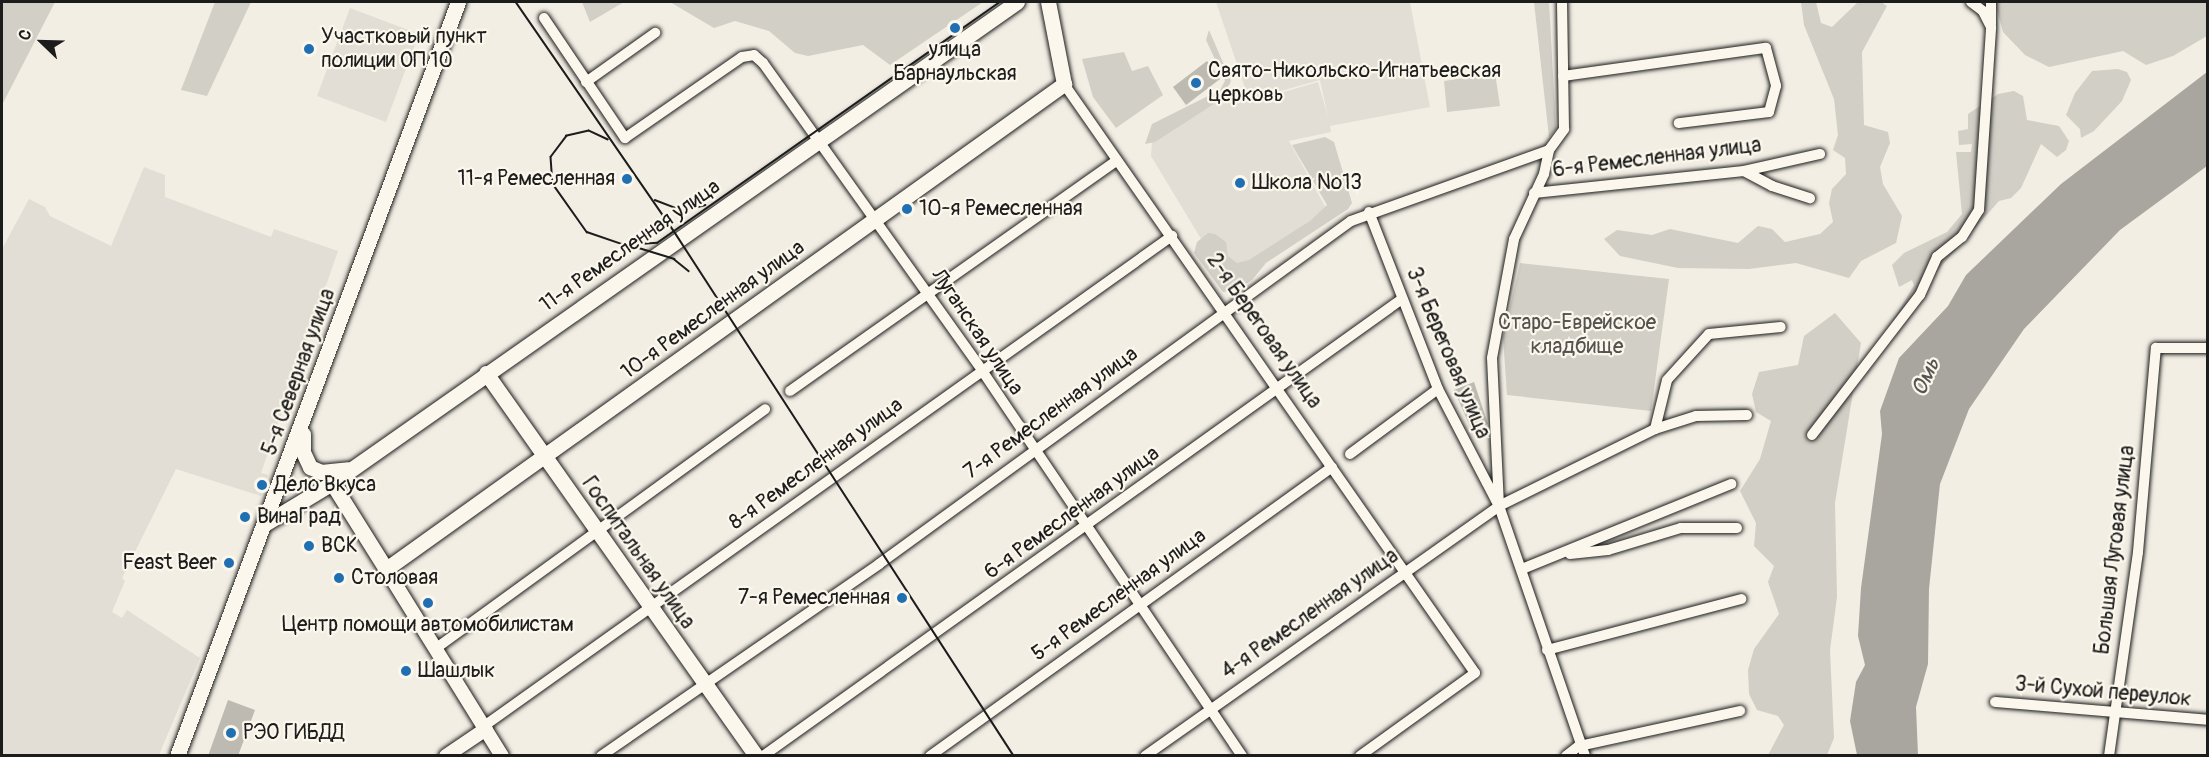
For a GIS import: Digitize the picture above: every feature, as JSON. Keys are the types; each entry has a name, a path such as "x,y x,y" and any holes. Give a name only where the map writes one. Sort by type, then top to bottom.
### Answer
{"main road":[{"name":"5-я Северная улица","path":"177,756 266,523 458,2"},
{"name":"11-я Ремесленная улица","path":"266,523 354,468 486,373 1017,2"},
{"name":"2-я Береговая улица","path":"1048,2 1064,84"},
{"name":"10-я Ремесленная улица","path":"386,569 1064,84"},
{"name":"Госпитальная улица","path":"486,373 543,457 756,756"},
{"path":"305,415 303,452 310,466 332,473 354,468"},
{"path":"332,483 386,569"}],"street":[{"name":"3-я Береговая улица","path":"1499,506 1492,358 1515,239 1549,150 1564,129 1562,2"},
{"path":"1971,2 1983,11 1991,27"},
{"path":"1812,435 1920,295 1937,257 1962,237 1978,210 1991,2"},
{"path":"544,18 586,82 655,33"},
{"path":"1563,76 1766,48 1776,86 1769,112 1679,123"},
{"name":"Луганская улица","path":"586,82 625,138 742,57 754,55 818,140 981,369 1032,450 1242,756"},
{"name":"2-я Береговая улица","path":"1064,84 1225,310 1475,673 1360,756"},
{"name":"7-я Ремесленная улица","path":"601,756 879,564 1225,310 1369,212 1549,150"},
{"name":"6-я Ремесленная улица","path":"1534,193 1743,171 1820,154"},
{"path":"790,391 1117,160"},
{"path":"1743,171 1772,186 1810,198"},
{"name":"3-я Береговая улица","path":"1369,212 1438,389 1499,506 1548,650"},
{"name":"8-я Ремесленная улица","path":"446,756 981,369 1172,236"},
{"name":"6-я Ремесленная улица","path":"763,756 1087,528 1277,385 1402,299"},
{"path":"1655,429 1667,380 1709,334 1781,327"},
{"name":"Большая Луговая улица","path":"2109,756 2138,552 2156,348 2208,348"},
{"path":"1350,454 1438,389"},
{"path":"435,649 599,533 765,409"},
{"name":"4-я Ремесленная улица","path":"1145,756 1499,506 1655,429 1696,416 1747,415"},
{"name":"5-я Ремесленная улица","path":"930,756 1138,604 1332,467"},
{"path":"1522,569 1731,484"},
{"path":"1557,555 1608,550 1681,528 1737,528"},
{"path":"386,569 502,756"},
{"path":"1582,751 1548,650 1741,599"},
{"name":"3-й Сухой переулок","path":"1995,702 2115,714 2208,720"},
{"path":"1566,756 1740,711"}],"shaded area":[{"path":"1216,2 1410,2 1430,107 1330,126 1331,132 1289,141 1327,210 1230,287 1151,156 1152,141 1232,90 1244,90 1249,102 1318,82 1328,117 1320,80 1249,100"},
{"path":"350,8 419,34 386,122 317,96"},
{"path":"144,167 165,175 165,197 271,237 274,229 338,251 261,473 268,475 261,496 176,469 122,578 125,581 112,612 122,618 127,610 200,658 159,755 2,755 2,249 29,199 45,207 50,216 111,246"}],"green space":[{"path":"2,2 55,2 2,105"},
{"path":"215,2 251,2 207,96 181,90"},
{"path":"582,2 624,2 590,22"},
{"path":"670,2 983,2 890,65 863,45 808,56 795,53 769,31 735,21 714,28"},
{"path":"1534,2 1549,2 1556,129 1549,137"},
{"path":"1801,2 1816,2 1821,23 1832,27 1858,2 1881,2 1887,6 1862,52 1864,125 1888,132 1890,143 1880,167 1883,184 1902,216 1896,243 1861,261 1849,278 1796,263 1749,269 1678,268 1620,256 1604,239 1617,230 1652,235 1670,229 1738,243 1758,226 1772,229 1785,242 1820,234 1833,222 1829,203 1832,189 1846,174 1845,158 1833,150 1838,135 1834,99 1804,25"},
{"path":"1995,2 2207,2 2207,36 2173,56 2146,65 2123,51 2049,67 2025,55 2003,32"},
{"path":"1209,30 1231,81 1226,91 1217,102 1155,142 1145,144 1152,124 1220,90 1225,81 1206,40"},
{"path":"1124,52 1132,71 1148,66 1163,95 1116,128 1093,97 1082,59"},
{"path":"2118,69 2127,72 2131,80 2122,101 2094,131 2081,138 2080,129 2066,115 2075,93 2092,71"},
{"path":"1495,73 1500,106 1447,112 1444,81"},
{"path":"2014,91 2023,96 2027,120 2059,126 2069,141 2066,150 2057,157 2041,144 2021,188 2011,198 1999,201 1892,322 1914,285 1912,280 1899,287 1892,265 1904,253 1947,232 1962,214 1956,152 1971,152 1972,144 1959,145 1958,131 1968,129 1968,114 1998,94"},
{"path":"1325,137 1334,142 1352,203 1348,209 1266,263 1252,280 1235,291 1223,292 1194,253 1197,242 1208,233 1215,234 1226,242 1228,256 1237,263 1249,260 1310,221 1327,205 1292,145"},
{"name":"Старо-Еврейское кладбище","path":"1520,263 1669,279 1651,411 1507,395 1503,337"},
{"path":"1835,313 1861,343 1835,503 1837,597 1830,650 1834,738 1827,755 1768,755 1784,725 1778,716 1757,710 1749,694 1748,670 1754,649 1779,614 1768,582 1774,566 1754,546 1756,523 1740,491 1760,459 1771,421 1756,412 1752,394 1759,372 1798,365 1804,336"}],"water":[{"name":"Омь","path":"2207,72 2207,166 2120,230 2024,329 1969,409 1940,484 1929,589 1928,664 1916,707 1918,755 1857,755 1850,721 1856,682 1865,665 1858,636 1861,588 1882,434 1880,411 1899,358 1948,306 1966,275 2061,184"}],"building":[{"name":"Свято-Никольско-Игнатьевская церковь","path":"1207,61 1220,79 1186,105 1173,87"},
{"path":"1474,382 1488,424 1472,431 1454,390"},
{"name":"РЭО ГИБДД","path":"228,700 255,710 238,756 208,756"}],"tram line":[{"path":"516,2 674,231 1014,756"},
{"path":"608,140 589,131 567,136 551,157 553,184 587,232 625,245 657,243 1000,2"},
{"path":"655,200 683,211 705,205"},
{"path":"639,248 674,259 689,271"}],"place":[{"name":"улица Барнаульская","path":"955,28"},
{"name":"Участковый пункт полиции ОП 10","path":"309,49"},
{"name":"Свято-Никольско-Игнатьевская церковь","path":"1196,83"},
{"name":"11-я Ремесленная","path":"627,179"},
{"name":"Школа №13","path":"1240,183"},
{"name":"10-я Ремесленная","path":"907,209"},
{"name":"Дело Вкуса","path":"262,485"},
{"name":"ВинаГрад","path":"245,517"},
{"name":"ВСК","path":"309,546"},
{"name":"Feast Beer","path":"229,563"},
{"name":"Столовая","path":"339,578"},
{"name":"7-я Ремесленная","path":"902,598"},
{"name":"Центр помощи автомобилистам","path":"428,603"},
{"name":"Шашлык","path":"406,671"},
{"name":"РЭО ГИБДД","path":"231,733"}]}
